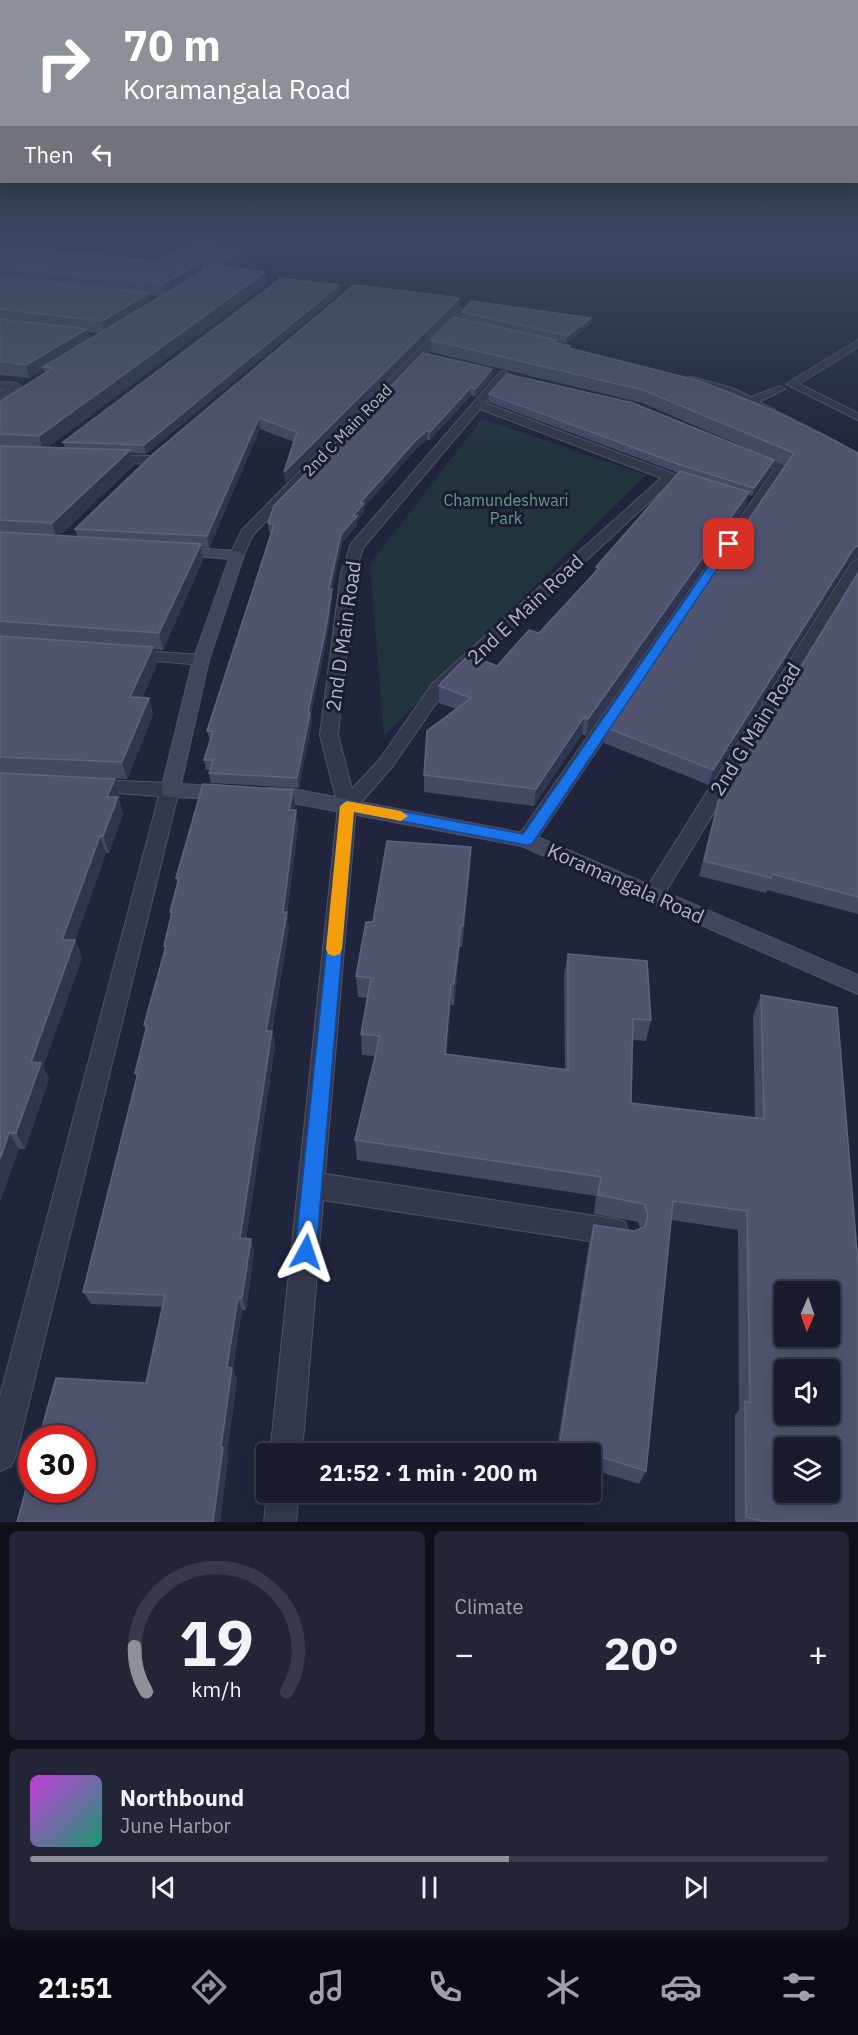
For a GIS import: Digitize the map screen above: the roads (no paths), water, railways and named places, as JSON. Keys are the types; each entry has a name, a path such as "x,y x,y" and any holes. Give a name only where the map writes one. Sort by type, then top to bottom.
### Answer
{"street":[{"name":"2nd C Main Road","path":"237,555 247,533 457,324 463,310"},
{"path":"858,343 791,384 858,417"},
{"name":"2nd D Main Road","path":"287,1443 347,806 329,735 348,573 356,547 504,374"},
{"path":"683,378 728,390 780,417"},
{"path":"0,380 24,385 0,404"},
{"path":"0,385 16,387 0,397"},
{"path":"751,401 780,389"},
{"path":"478,404 690,483"},
{"path":"526,840 751,502 782,466 741,450"},
{"path":"93,458 155,456 134,475"},
{"name":"2nd E Main Road","path":"347,806 386,763 438,688 669,477"},
{"path":"0,1455 170,790 201,660 237,555 167,551"},
{"name":"2nd G Main Road","path":"653,895 858,563"},
{"path":"118,654 201,660"},
{"path":"79,786 170,790"},
{"name":"Koramangala Road","path":"170,790 293,796 526,840 858,985"},
{"path":"312,1185 627,1234"},
{"path":"280,1522 282,1503"}],"park label":[{"name":"Chamundeshwari Park","path":"506,509"}]}
